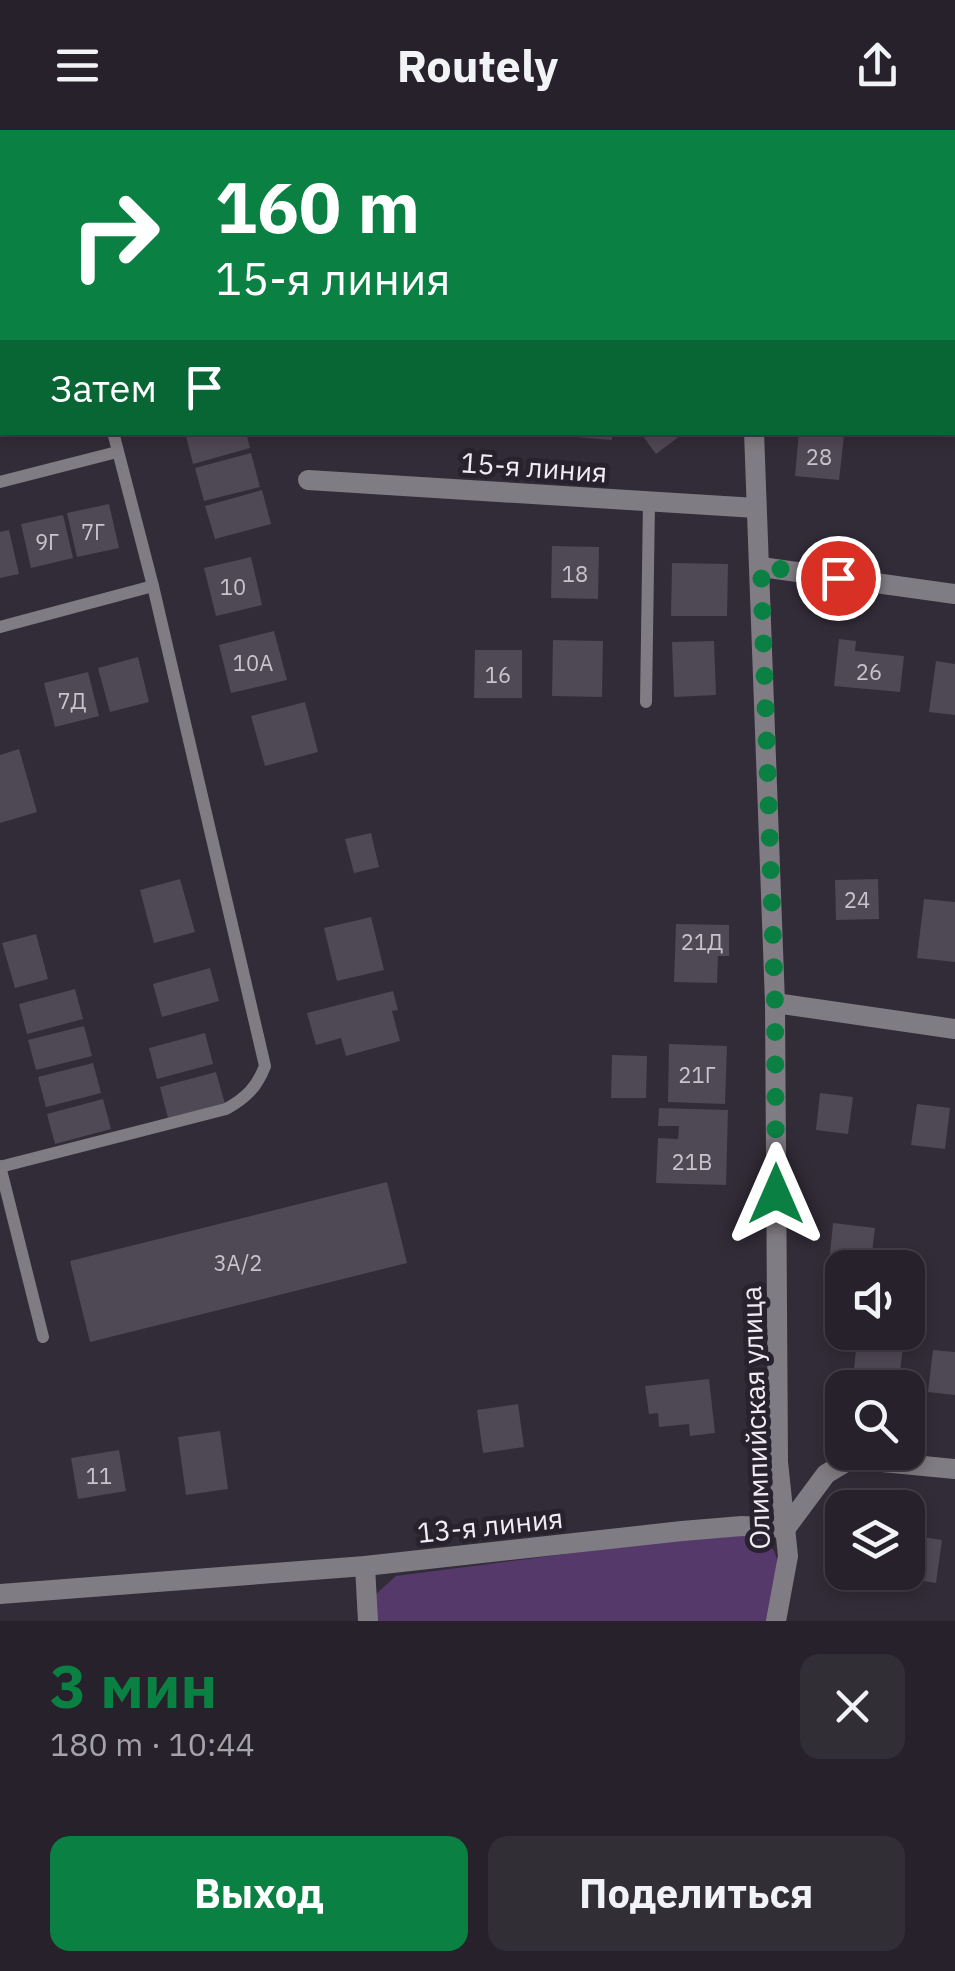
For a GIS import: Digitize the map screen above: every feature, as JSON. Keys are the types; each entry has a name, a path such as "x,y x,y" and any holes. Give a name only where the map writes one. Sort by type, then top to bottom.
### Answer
{"street":[{"name":"Олимпийская улица","path":"754,435 775,1003 778,1462 787,1570 776,1621"},
{"name":"15-я линия","path":"308,480 756,508"},
{"path":"761,566 955,594"},
{"path":"775,1003 955,1028"},
{"path":"786,1528 826,1474 851,1458 955,1468"},
{"name":"13-я линия","path":"0,1594 365,1566 682,1531 742,1526 786,1528"},
{"path":"365,1566 368,1621"}],"lane":[{"path":"43,1337 0,1166 226,1109 242,1101 258,1084 265,1066 114,435"},
{"path":"0,482 118,452"},
{"path":"646,702 649,502"},
{"path":"0,628 153,586"}],"shaded area":[{"path":"757,1538 769,1544 775,1553 777,1578 768,1621 375,1621 376,1594 396,1576 666,1541"}],"building":[{"path":"186,435 247,435 250,448 193,464"},
{"path":"612,435 612,440 565,436"},
{"path":"642,435 681,435 656,454"},
{"path":"799,435 844,436 839,480 795,476"},
{"path":"251,453 260,487 204,501 195,468"},
{"path":"262,490 271,524 215,539 205,506"},
{"path":"109,504 119,548 77,557 67,513"},
{"path":"63,515 73,558 31,568 21,524"},
{"path":"9,530 19,574 0,578 0,532"},
{"path":"552,546 599,547 598,599 551,598"},
{"path":"251,557 262,605 216,616 204,568"},
{"path":"672,563 728,564 727,616 671,616"},
{"path":"274,631 287,680 231,693 219,645"},
{"path":"839,639 856,641 855,651 904,656 900,692 834,686"},
{"path":"553,640 603,641 602,697 552,696"},
{"path":"714,641 716,695 674,697 672,642"},
{"path":"475,650 522,650 522,698 474,698"},
{"path":"138,657 149,702 110,712 98,668"},
{"path":"936,661 955,664 955,715 929,712"},
{"path":"88,672 99,716 55,727 44,683"},
{"path":"305,702 318,752 265,766 251,716"},
{"path":"19,749 37,812 0,823 0,755"},
{"path":"371,833 379,867 354,873 345,839"},
{"path":"180,879 195,932 154,943 140,890"},
{"path":"878,879 879,919 836,920 835,880"},
{"path":"924,899 955,902 955,962 917,958"},
{"path":"371,917 384,970 337,981 324,928"},
{"path":"676,924 729,925 729,956 718,956 717,983 674,982"},
{"path":"36,934 48,979 15,988 2,943"},
{"path":"210,968 219,1001 162,1017 153,984"},
{"path":"75,989 83,1019 27,1034 19,1004"},
{"path":"393,991 398,1010 392,1011 400,1041 346,1056 341,1038 316,1045 307,1013"},
{"path":"84,1026 92,1056 36,1070 28,1040"},
{"path":"205,1033 213,1064 157,1079 149,1048"},
{"path":"669,1044 727,1046 725,1104 668,1102"},
{"path":"612,1055 647,1056 646,1098 611,1098"},
{"path":"93,1063 101,1093 46,1107 38,1077"},
{"path":"216,1072 225,1104 168,1118 160,1087"},
{"path":"820,1093 853,1097 848,1134 816,1130"},
{"path":"103,1099 111,1129 55,1144 47,1114"},
{"path":"917,1104 950,1108 945,1149 911,1145"},
{"path":"659,1108 728,1110 726,1185 656,1183 658,1138 678,1139 679,1126 658,1126"},
{"path":"387,1182 407,1263 90,1342 70,1261"},
{"path":"833,1223 875,1228 872,1250 830,1250"},
{"path":"856,1350 903,1350 900,1370 854,1370"},
{"path":"933,1350 955,1352 955,1395 928,1392"},
{"path":"709,1379 715,1433 690,1436 689,1424 659,1427 658,1413 649,1414 645,1386"},
{"path":"518,1404 524,1447 483,1453 477,1410"},
{"path":"220,1431 228,1489 186,1495 178,1437"},
{"path":"119,1450 126,1491 78,1499 71,1458"},
{"path":"925,1538 942,1540 936,1583 925,1581"}],"route":[{"path":"776,1194 775,1003 761,566 838,578"}]}
